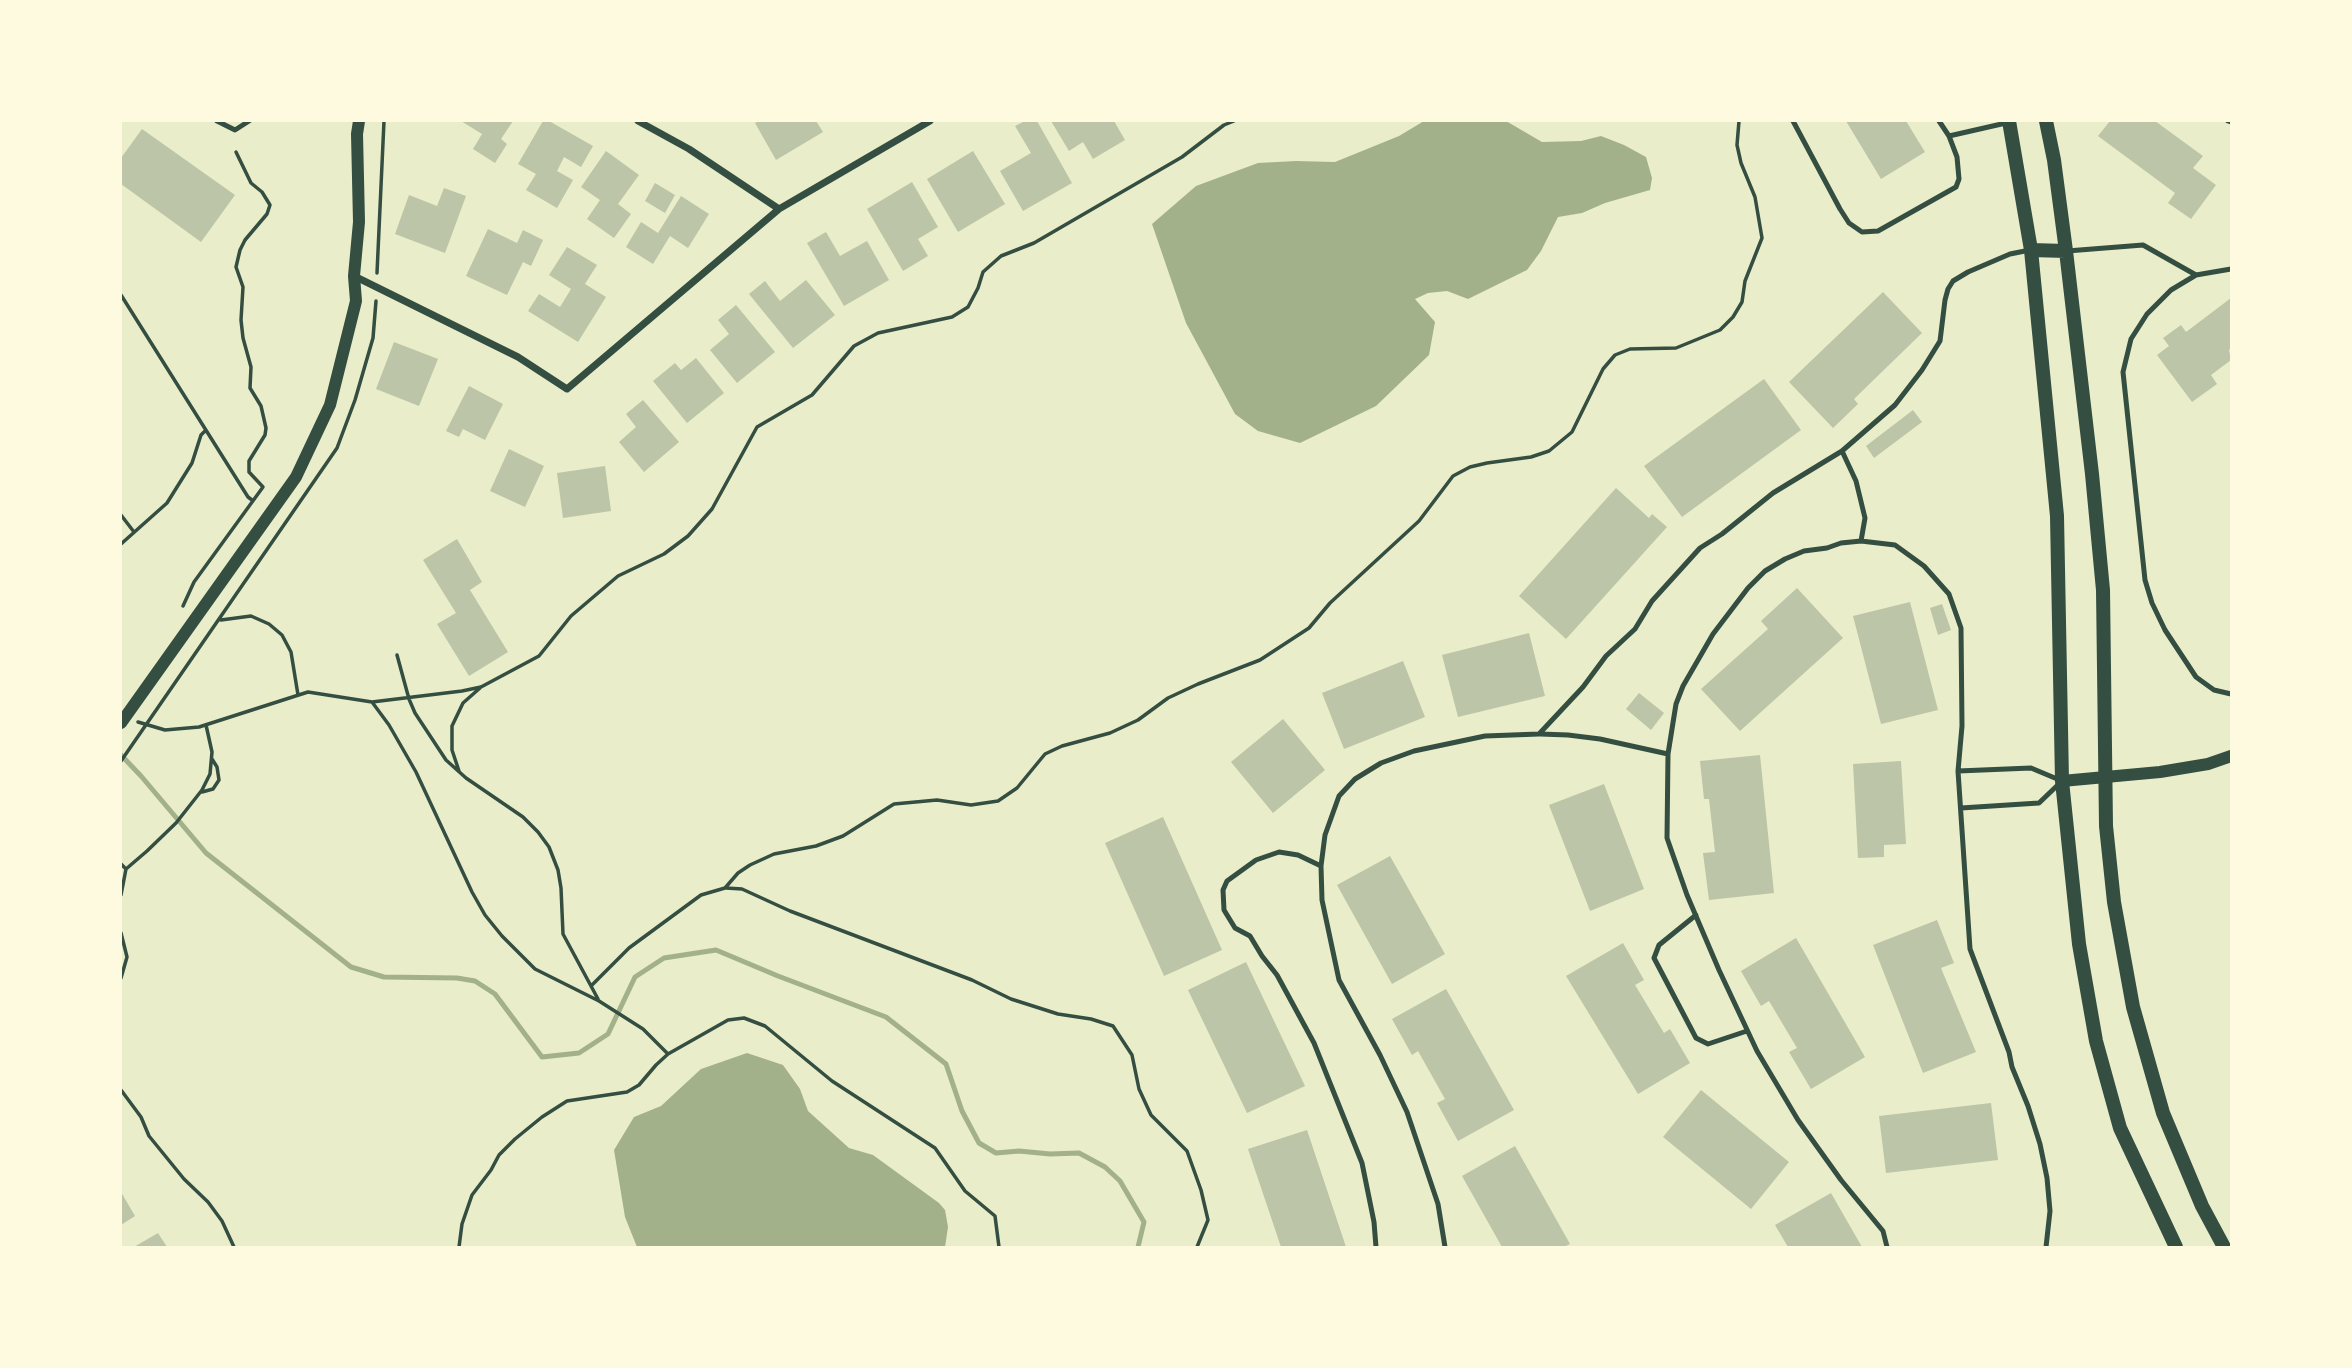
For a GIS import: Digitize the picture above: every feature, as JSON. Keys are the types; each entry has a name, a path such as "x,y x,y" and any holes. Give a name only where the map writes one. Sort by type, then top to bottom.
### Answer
{"main road":[{"path":"2046,121 2066,251 2103,590 2106,827 2114,902 2133,1007 2163,1113 2202,1206 2224,1247"},
{"path":"2009,122 2031,250 2057,516 2062,781 2076,918 2096,1041 2120,1128 2176,1247"},
{"path":"2031,250 2066,251"}],"street":[{"path":"125,719 296,477 330,405 356,300 354,276 359,222 359,121"},
{"path":"638,121 689,149 779,209"},
{"path":"354,276 518,357 567,389 779,209 930,121"},
{"path":"2062,781 2208,765 2231,756"}],"lane":[{"path":"217,121 235,130 248,121"},
{"path":"1793,121 1849,223 1861,232 1878,231 1956,187 1959,179 1957,157 1949,136 1939,121"},
{"path":"1949,136 2009,122"},
{"path":"2066,251 2143,245 2196,275"},
{"path":"1539,734 1583,687 1606,656 1634,629 1652,601 1700,548 1744,519 1773,493 1842,451 1895,405 1923,370 1940,341 1945,300 1953,281 2003,257 2031,250"},
{"path":"2231,269 2196,275 2171,290 2147,314 2131,339 2123,372 2145,580 2151,603 2177,650 2196,677 2214,690 2231,694"},
{"path":"1842,451 1856,481 1865,518 1861,541"},
{"path":"1887,1247 1883,1231 1841,1180 1798,1119 1747,1031 1718,970 1667,838 1668,754 1676,704 1682,687 1713,634 1748,588 1765,571 1795,555 1841,543 1861,541 1895,545 1924,566 1949,594 1961,628 1962,726 1958,771 1970,949 2040,1144 2050,1211 2046,1247"},
{"path":"1445,1247 1438,1204 1407,1112 1380,1055 1339,980 1322,900 1321,866 1325,835 1339,796 1356,779 1381,763 1414,751 1485,736 1568,735 1668,754"},
{"path":"1958,771 2031,768 2062,781 2039,803 1961,808"},
{"path":"1321,866 1298,855 1279,852 1256,860 1227,881 1223,890 1224,910 1235,928 1250,936 1277,975 1314,1043 1362,1163 1374,1222 1376,1247"},
{"path":"1696,915 1659,945 1654,958 1696,1038 1709,1044 1747,1031"}],"path":[{"path":"460,773 452,750 452,726 463,704 481,687 539,656 571,616 618,576 664,554 688,536 712,509 757,427 813,395 853,346 878,333 952,317 968,307 983,272 1000,256 1034,243 1182,157 1224,125 1234,121"},
{"path":"725,888 737,873 750,865 774,854 816,846 843,836 894,804 937,800 971,805 998,801 1017,788 1045,754 1062,746 1111,733 1138,720 1168,698 1261,660 1309,628 1330,603 1419,521 1453,476 1479,465 1531,457 1549,451 1572,432 1603,369 1615,355 1630,349 1676,348 1720,330 1733,317 1742,302 1745,281 1762,238 1755,197 1741,163 1737,145 1739,121"},
{"path":"177,615 194,582 262,487 249,472 249,461 265,435 265,428 261,406 250,388 250,367 241,320 243,286 236,267 245,240 267,214 270,205 262,192 251,183 236,152"},
{"path":"121,295 252,500"},
{"path":"121,544 167,503 192,463 201,435 206,430"},
{"path":"121,761 326,466"},
{"path":"121,515 134,532"},
{"path":"220,620 251,616 269,624 282,635 291,652 298,695"},
{"path":"397,655 409,699 446,760 460,773 523,817 549,847 558,870 561,888 563,934 599,1001"},
{"path":"125,719 165,730 206,725 308,692 372,702 481,687"},
{"path":"372,702 389,725 416,772 472,892 485,915 502,936 535,969 599,1001 643,1029 668,1054"},
{"path":"121,895 126,869 176,823 201,791 210,774 212,752 206,725"},
{"path":"201,791 213,789 219,780 217,767 211,759"},
{"path":"121,864 126,869"},
{"path":"591,986 629,948 701,895 725,888 741,889 790,911 972,980 1011,999 1058,1014 1091,1018 1112,1026 1132,1055 1139,1088 1151,1115 1186,1151 1201,1190 1208,1220 1197,1247"},
{"path":"121,933 127,957 121,978"},
{"path":"459,1247 462,1224 472,1195 499,1155 542,1117 567,1101 627,1092 639,1085 668,1054 728,1020 744,1018 765,1026 832,1081 935,1148 965,1191 995,1216 999,1247"},
{"path":"121,1090 141,1117 149,1136 222,1221 234,1247"}],"shaded area":[{"path":"1424,121 1506,121 1542,142 1581,141 1601,136 1646,157 1652,178 1650,190 1605,203 1582,213 1558,217 1541,251 1527,270 1468,299 1447,291 1428,293 1415,299 1435,322 1429,355 1376,406 1300,443 1258,431 1235,414 1186,323 1152,224 1196,186 1258,163 1335,162 1399,136"},
{"path":"747,1053 783,1065 800,1089 808,1111 849,1148 873,1155 939,1203 945,1210 948,1227 945,1247 637,1247 625,1217 614,1150 634,1117 661,1106 701,1069"}],"building":[{"path":"461,121 513,121 501,139 507,144 495,163 473,149 482,134"},
{"path":"543,121 549,121 593,146 581,167 564,157 557,171 573,180 557,208 526,190 536,174 518,164"},
{"path":"816,121 823,132 776,160 755,123"},
{"path":"1025,121 1037,121 1072,183 1023,211 1000,171 1031,153 1015,126"},
{"path":"1051,121 1114,121 1125,140 1093,159 1083,142 1069,151"},
{"path":"1846,121 1906,121 1925,152 1881,179"},
{"path":"2110,121 2155,121 2203,156 2193,168 2216,185 2191,219 2168,203 2175,193 2098,136"},
{"path":"142,129 235,195 201,242 121,184 121,158"},
{"path":"606,151 639,175 618,204 631,214 614,238 587,219 600,200 581,187"},
{"path":"973,151 1005,204 958,232 927,179"},
{"path":"912,182 938,227 918,239 928,256 903,271 867,209"},
{"path":"655,183 675,195 665,213 645,201"},
{"path":"444,188 466,196 445,253 395,234 409,195 437,206"},
{"path":"681,196 709,214 688,248 670,236 653,264 626,247 641,222 658,233"},
{"path":"488,229 517,243 523,230 543,240 531,266 523,262 507,295 466,276"},
{"path":"826,232 840,256 867,241 889,280 844,306 807,243"},
{"path":"567,247 597,265 585,284 606,297 578,342 528,311 539,294 560,307 571,289 549,275"},
{"path":"806,280 835,315 793,348 749,294 765,281 780,301"},
{"path":"1883,292 1922,333 1854,399 1858,404 1833,428 1789,382"},
{"path":"2231,298 2231,360 2211,375 2217,384 2192,402 2157,355 2169,346 2163,338 2181,325 2186,332"},
{"path":"736,305 775,352 737,383 710,350 729,334 718,320"},
{"path":"394,342 438,359 419,406 376,389"},
{"path":"696,358 724,393 687,423 653,381 675,363 681,370"},
{"path":"1764,379 1801,430 1682,517 1644,466"},
{"path":"469,386 503,404 485,440 463,429 459,437 446,431"},
{"path":"643,400 679,442 644,472 619,442 636,427 626,414"},
{"path":"1913,410 1922,422 1874,458 1866,446"},
{"path":"509,449 544,466 525,507 490,491"},
{"path":"605,466 611,511 563,518 557,473"},
{"path":"1616,488 1649,518 1652,514 1667,527 1566,639 1519,596"},
{"path":"457,539 482,582 470,590 508,652 469,676 437,624 456,613 423,560"},
{"path":"1797,588 1843,638 1740,731 1701,689 1768,629 1761,621"},
{"path":"1910,602 1938,710 1881,724 1853,616"},
{"path":"1942,604 1951,630 1938,635 1930,608"},
{"path":"1529,633 1545,696 1458,717 1442,655"},
{"path":"1403,661 1425,717 1344,749 1322,693"},
{"path":"1639,693 1664,713 1651,730 1626,709"},
{"path":"1283,719 1325,770 1273,813 1231,762"},
{"path":"1760,755 1774,893 1709,900 1703,853 1715,852 1709,799 1704,799 1700,761"},
{"path":"1901,761 1906,844 1884,845 1884,857 1858,858 1853,764"},
{"path":"1604,784 1644,889 1590,911 1549,805"},
{"path":"1163,817 1222,950 1164,976 1105,843"},
{"path":"1390,856 1445,954 1392,984 1337,885"},
{"path":"1937,920 1954,963 1941,968 1976,1052 1923,1073 1873,945"},
{"path":"1796,938 1865,1057 1811,1089 1789,1052 1797,1048 1769,1001 1761,1006 1741,971"},
{"path":"1623,943 1644,980 1635,985 1664,1033 1670,1029 1690,1063 1638,1094 1566,976"},
{"path":"1246,962 1305,1086 1247,1113 1188,990"},
{"path":"1446,989 1514,1110 1458,1141 1437,1103 1445,1099 1418,1051 1412,1055 1392,1019"},
{"path":"1701,1090 1789,1162 1751,1209 1663,1137"},
{"path":"1991,1103 1998,1160 1886,1173 1879,1116"},
{"path":"1307,1130 1346,1247 1281,1247 1248,1149"},
{"path":"1515,1146 1570,1244 1564,1247 1502,1247 1462,1176"},
{"path":"121,1192 135,1216 121,1225"},
{"path":"1831,1193 1862,1247 1788,1247 1775,1225"},
{"path":"158,1233 167,1247 134,1247"}],"waterway":[{"path":"121,755 206,853 351,967 384,977 457,978 475,981 495,994 542,1057 579,1053 608,1034 635,977 664,958 716,950 886,1017 946,1064 962,1111 979,1143 996,1153 1079,1153 1105,1167 1120,1181 1144,1222 1138,1247"}]}
